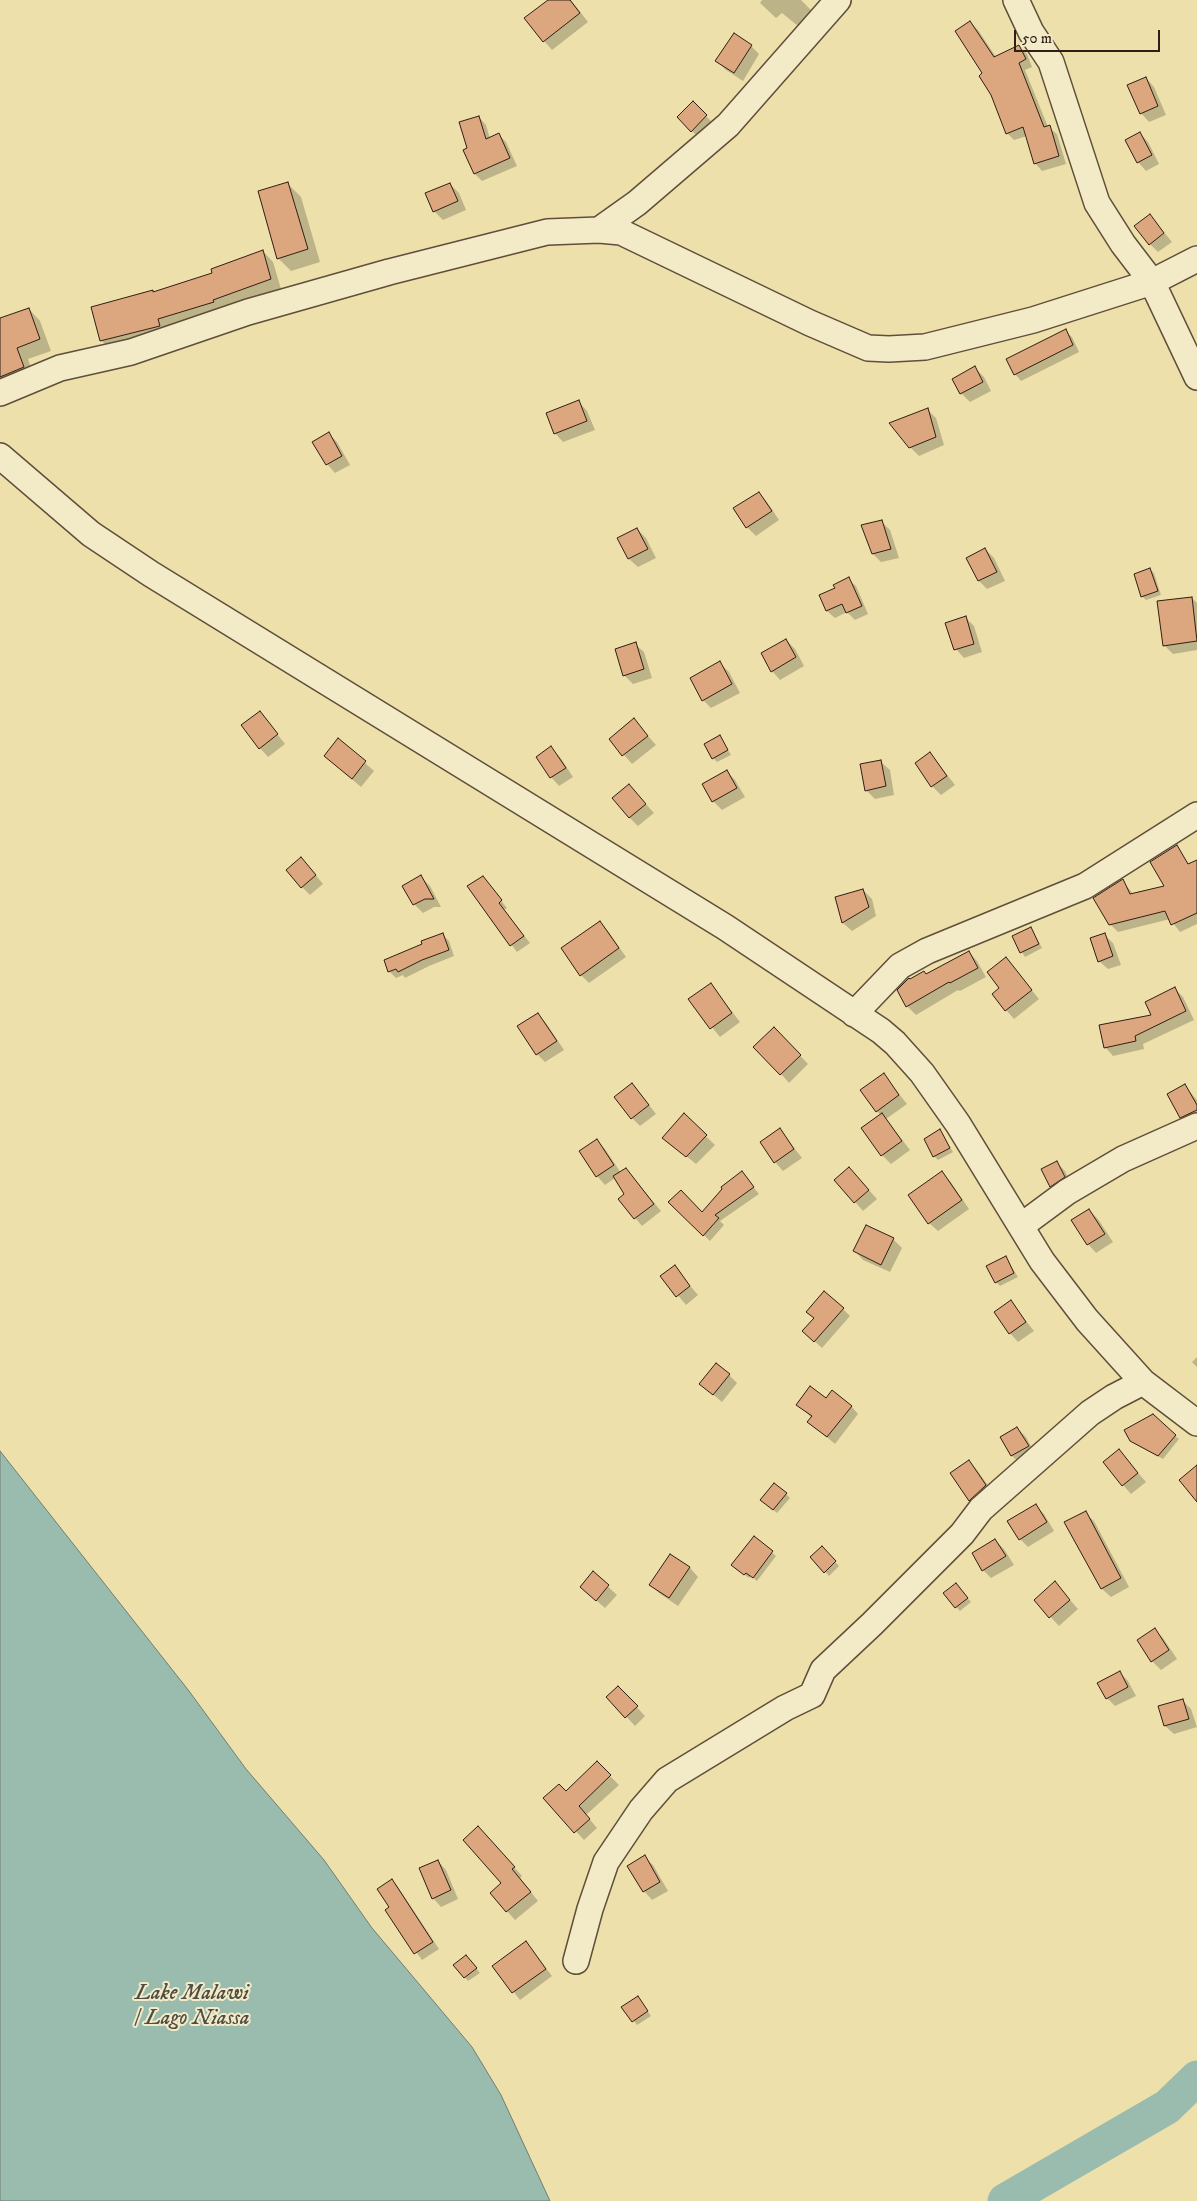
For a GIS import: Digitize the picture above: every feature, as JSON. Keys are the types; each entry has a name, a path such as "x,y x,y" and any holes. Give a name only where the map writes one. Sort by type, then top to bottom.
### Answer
{"street":[{"path":"599,230 637,203 728,125 838,0"},
{"path":"1016,0 1031,32 1051,62 1097,203 1152,282 1197,377"},
{"path":"0,393 60,368 131,352 248,312 389,272 547,232 599,230 621,232 765,302 868,348 925,347 1033,320 1152,282 1197,259"},
{"path":"0,456 11,468 91,534 143,569 725,927 895,1043 922,1073 958,1124 1042,1261 1087,1320 1143,1382 1197,1423"},
{"path":"854,1014 886,980 907,962 927,951 1085,886 1197,815"},
{"path":"1021,1226 1067,1192 1123,1159 1197,1126"},
{"path":"576,1961 590,1909 606,1862 641,1810 666,1780 785,1708 812,1695 823,1670 962,1534 981,1509 1090,1413 1114,1397 1143,1382"}],"water":[{"name":"Lake Malawi / Lago Niassa","path":"0,1451 189,1691 246,1769 324,1860 372,1928 472,2047 501,2095 550,2201 0,2201"}],"building":[{"path":"548,0 570,0 580,13 543,42 524,18"},
{"path":"970,21 994,57 1019,45 1026,59 1019,63 1044,127 1050,125 1059,156 1034,164 1023,127 1006,134 991,95 979,76 982,73 955,31"},
{"path":"734,33 752,45 734,73 715,61"},
{"path":"1146,77 1158,106 1140,114 1127,85"},
{"path":"693,101 707,115 691,132 677,117"},
{"path":"479,116 486,139 499,133 510,158 474,174 463,150 467,148 459,122"},
{"path":"1140,132 1152,155 1137,163 1125,140"},
{"path":"288,182 308,249 277,259 258,191"},
{"path":"450,183 458,201 433,212 425,193"},
{"path":"1150,214 1164,233 1149,245 1134,226"},
{"path":"263,250 271,279 213,300 214,302 158,319 160,326 100,341 91,307 153,290 153,292 212,273 211,269"},
{"path":"29,308 40,339 17,348 24,367 0,377 0,318"},
{"path":"1066,329 1073,345 1014,375 1006,359"},
{"path":"975,366 983,382 960,394 952,379"},
{"path":"579,400 587,421 554,434 546,413"},
{"path":"928,408 936,437 909,448 889,423"},
{"path":"329,432 342,456 326,465 312,442"},
{"path":"759,492 772,511 746,528 733,508"},
{"path":"882,520 891,549 872,554 861,525"},
{"path":"637,528 648,549 628,559 617,538"},
{"path":"985,548 997,572 978,581 966,558"},
{"path":"1150,568 1158,591 1141,597 1134,574"},
{"path":"849,577 862,606 846,613 842,604 826,611 819,595 835,588 833,585"},
{"path":"1192,597 1197,641 1163,646 1157,601"},
{"path":"966,616 974,644 954,650 945,623"},
{"path":"786,639 796,657 771,672 761,653"},
{"path":"636,642 644,669 623,676 615,649"},
{"path":"720,661 732,684 702,701 690,678"},
{"path":"260,711 278,734 259,749 241,725"},
{"path":"634,718 648,736 622,756 609,739"},
{"path":"720,735 728,750 712,759 704,744"},
{"path":"338,738 366,761 352,779 324,756"},
{"path":"551,746 566,768 550,778 536,757"},
{"path":"930,752 947,776 931,787 915,763"},
{"path":"881,760 886,786 865,791 860,764"},
{"path":"727,770 737,788 712,802 702,784"},
{"path":"629,784 646,804 629,818 612,798"},
{"path":"1177,845 1188,864 1197,860 1197,913 1171,925 1165,911 1109,925 1093,898 1123,879 1130,894 1164,886 1150,862"},
{"path":"301,857 316,875 301,888 286,870"},
{"path":"421,875 434,899 425,899 413,905 402,886"},
{"path":"483,876 502,900 499,903 524,936 510,946 467,886"},
{"path":"863,889 869,907 842,923 835,897"},
{"path":"600,921 619,948 580,976 561,948"},
{"path":"1031,927 1039,944 1020,953 1012,936"},
{"path":"443,933 449,950 422,960 398,972 396,969 388,972 384,960 422,944 421,941"},
{"path":"1105,933 1113,956 1098,962 1090,938"},
{"path":"969,951 978,968 949,982 906,1007 897,990 909,978 924,971 926,974"},
{"path":"1006,957 1032,990 1005,1011 992,994 999,988 987,972"},
{"path":"711,983 732,1013 710,1029 688,999"},
{"path":"1175,987 1186,1011 1135,1036 1136,1041 1104,1048 1099,1025 1151,1015 1145,1002"},
{"path":"538,1013 557,1041 536,1055 517,1026"},
{"path":"774,1027 801,1055 780,1075 753,1047"},
{"path":"884,1073 899,1095 876,1112 860,1090"},
{"path":"632,1083 649,1105 631,1119 614,1097"},
{"path":"1185,1084 1197,1105 1197,1110 1180,1118 1167,1094"},
{"path":"684,1113 707,1135 686,1157 662,1138"},
{"path":"882,1113 902,1141 881,1156 861,1128"},
{"path":"780,1128 794,1149 774,1163 760,1142"},
{"path":"940,1129 950,1148 933,1157 924,1139"},
{"path":"597,1139 614,1165 596,1177 579,1151"},
{"path":"1057,1161 1065,1177 1050,1187 1041,1169"},
{"path":"849,1167 869,1190 854,1203 834,1180"},
{"path":"626,1168 654,1204 634,1219 618,1199 624,1194 613,1176"},
{"path":"742,1171 754,1187 715,1215 719,1218 703,1236 668,1202 681,1190 702,1212 722,1189 721,1187"},
{"path":"942,1171 962,1200 928,1224 908,1195"},
{"path":"1089,1209 1105,1234 1087,1245 1071,1220"},
{"path":"866,1225 894,1238 881,1265 853,1251"},
{"path":"1006,1256 1014,1273 995,1283 986,1266"},
{"path":"675,1265 690,1286 676,1297 660,1276"},
{"path":"824,1291 844,1308 814,1342 802,1331 814,1318 806,1312"},
{"path":"1011,1300 1026,1322 1009,1334 994,1312"},
{"path":"716,1363 730,1374 713,1395 699,1384"},
{"path":"810,1386 826,1398 832,1390 852,1406 827,1437 807,1422 812,1416 796,1405"},
{"path":"1153,1414 1176,1435 1158,1456 1130,1441 1124,1430"},
{"path":"1017,1427 1029,1446 1011,1456 1000,1437"},
{"path":"1119,1449 1138,1473 1122,1486 1103,1462"},
{"path":"969,1460 986,1485 969,1501 950,1473"},
{"path":"1197,1465 1197,1502 1179,1480"},
{"path":"774,1483 787,1493 773,1510 760,1500"},
{"path":"1036,1504 1047,1522 1019,1540 1007,1521"},
{"path":"1086,1511 1121,1578 1101,1589 1064,1522"},
{"path":"754,1536 773,1551 753,1578 746,1573 744,1575 731,1565"},
{"path":"995,1539 1006,1556 982,1571 972,1553"},
{"path":"822,1546 836,1561 824,1573 810,1557"},
{"path":"670,1554 690,1567 669,1598 649,1585"},
{"path":"593,1571 609,1585 596,1601 580,1587"},
{"path":"1055,1581 1070,1600 1049,1618 1034,1600"},
{"path":"956,1583 968,1598 955,1608 943,1593"},
{"path":"1155,1628 1169,1650 1151,1662 1137,1640"},
{"path":"1120,1671 1128,1687 1106,1699 1097,1683"},
{"path":"618,1686 638,1706 625,1718 606,1697"},
{"path":"1183,1699 1189,1719 1164,1726 1158,1706"},
{"path":"597,1761 611,1775 579,1806 590,1819 574,1833 543,1798 559,1784 566,1791"},
{"path":"478,1826 515,1867 512,1869 531,1892 506,1912 490,1893 501,1883 463,1840"},
{"path":"645,1855 660,1882 643,1892 627,1866"},
{"path":"438,1860 451,1890 432,1899 419,1868"},
{"path":"392,1879 433,1942 414,1954 385,1910 389,1907 377,1889"},
{"path":"526,1941 546,1969 512,1993 492,1966"},
{"path":"466,1955 477,1968 464,1978 453,1965"},
{"path":"638,1996 648,2011 632,2022 621,2007"}],"waterway":[{"path":"1005,2201 1167,2107 1197,2078"}]}
